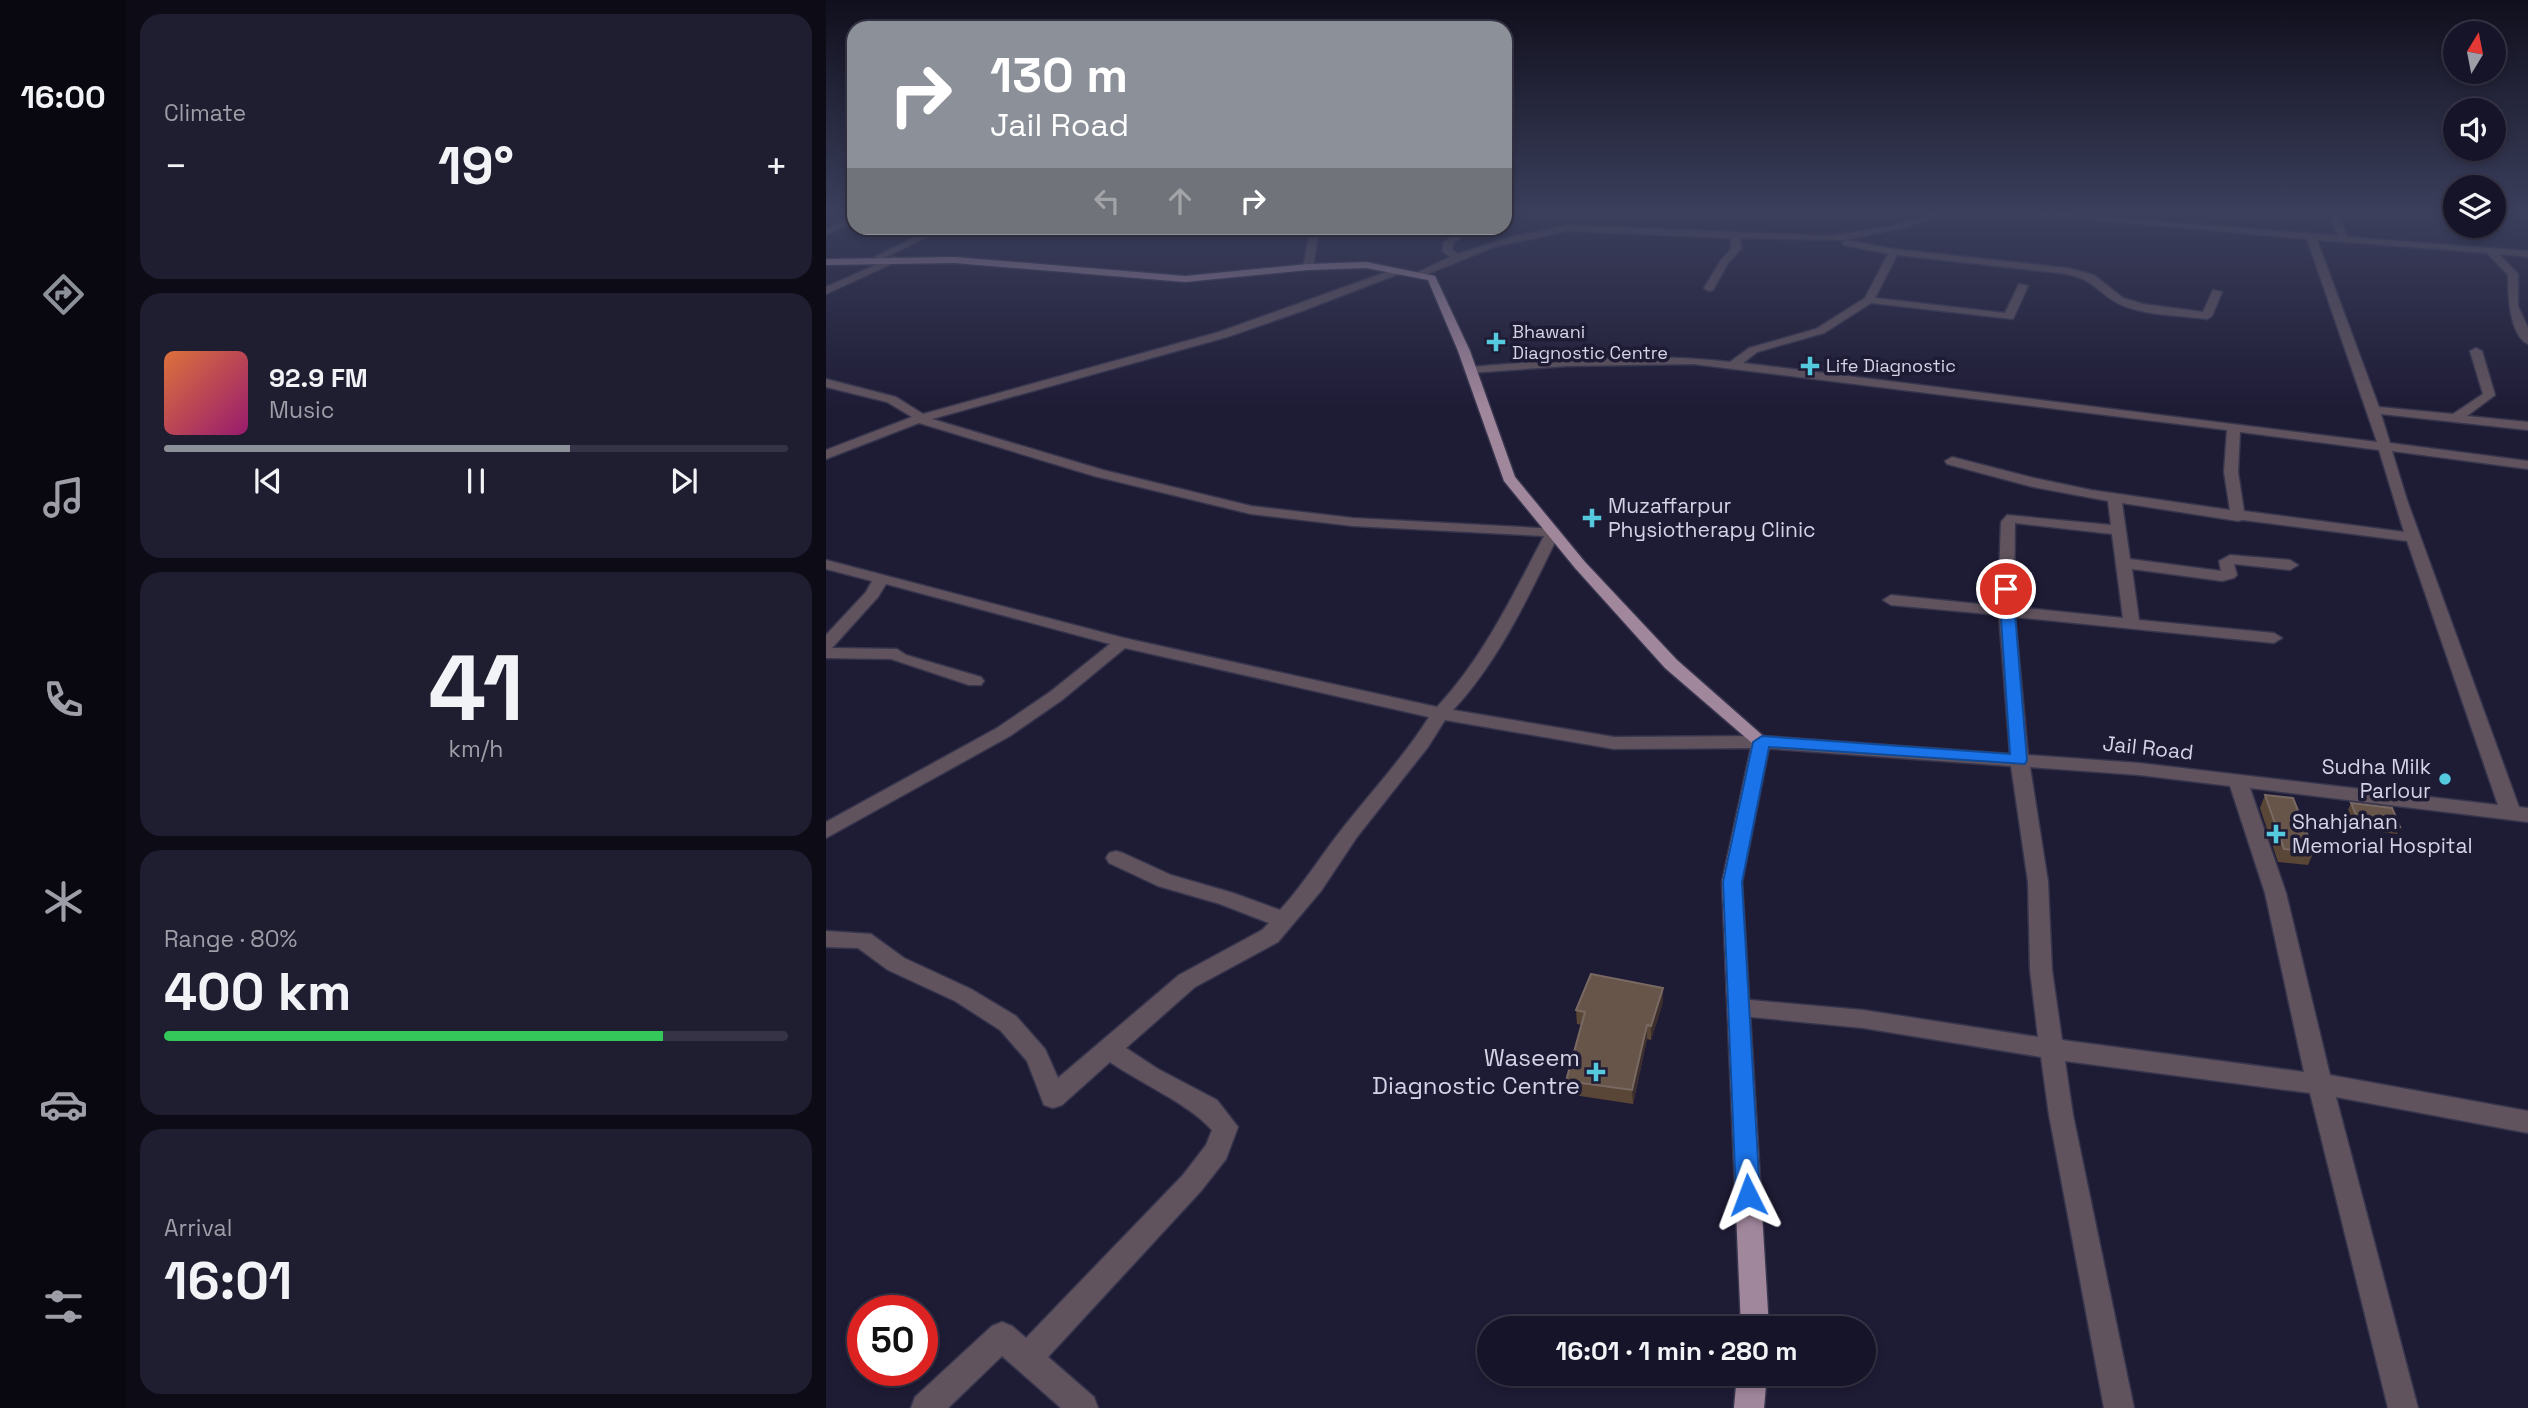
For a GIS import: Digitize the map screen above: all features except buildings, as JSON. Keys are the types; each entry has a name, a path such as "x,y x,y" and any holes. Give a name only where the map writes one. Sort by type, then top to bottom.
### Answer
{"main road":[{"path":"1157,277 1185,279 1209,277"},
{"path":"1426,277 1432,278 1470,370 1509,478 1580,565 1671,664 1762,742 1732,882 1754,1316"},
{"path":"1749,1408 1751,1386"}],"street":[{"path":"826,291 858,277"},
{"path":"826,455 972,402 1197,342 1310,307 1384,277"},
{"path":"1709,288 1716,277"},
{"path":"1732,365 1753,349 1820,331 1869,300 1881,277"},
{"path":"2090,277 2119,300 2142,307 2207,316 2217,292"},
{"path":"2325,277 2374,410 2414,538 2520,814"},
{"path":"2513,277 2514,303 2527,336"},
{"path":"1869,300 2008,317 2023,286"},
{"path":"2514,303 2528,304"},
{"path":"2456,418 2489,395 2476,351"},
{"path":"1470,370 1653,360 1732,365 2528,465"},
{"path":"826,383 900,402 915,410 922,420 1099,473 1251,510 1353,522 1553,532 1520,597 1468,684 1440,713 1422,743 1350,832 1314,886 1270,936 1187,981 1052,1097 1037,1056 1008,1023 963,995 896,964 863,940 826,939"},
{"path":"2374,410 2528,426"},
{"path":"2233,428 2231,472 2238,517"},
{"path":"1952,461 2042,485 2114,497 2238,517 2352,527 2414,538"},
{"path":"2114,497 2132,625"},
{"path":"2119,530 2012,518 2008,522 2006,610 2019,760 2038,882 2041,970 2061,1115 2119,1408"},
{"path":"2123,563 2222,576 2229,575 2226,561 2230,559 2290,565"},
{"name":"Jail Road","path":"826,564 1122,642 1440,713 1614,743 1762,742 2139,769 2520,814"},
{"path":"826,645 873,594 881,579"},
{"path":"1891,600 2274,638"},
{"path":"826,831 885,795 986,743 1058,694 1122,642"},
{"path":"826,653 897,654 899,658 975,681"},
{"path":"2237,780 2262,846 2279,908 2302,1017 2350,1205 2378,1301 2403,1408"},
{"path":"1116,858 1165,881 1226,898 1283,920"},
{"path":"1739,1008 1863,1019 2320,1084 2528,1122"},
{"path":"1027,1358 1192,1183 1217,1151 1225,1127 1208,1108 1149,1076 1109,1049"},
{"path":"926,1408 1002,1336 1083,1408"}],"place":[{"name":"Bhawani Diagnostic Centre","path":"1496,342"},
{"name":"Life Diagnostic","path":"1810,366"},
{"name":"Muzaffarpur Physiotherapy Clinic","path":"1592,518"},
{"name":"Sudha Milk Parlour","path":"2445,779"},
{"name":"Shahjahan Memorial Hospital","path":"2276,834"},
{"name":"Waseem Diagnostic Centre","path":"1596,1072"}],"route":[{"path":"1748,1195 1732,882 1762,742 2019,760 2006,589"}]}
